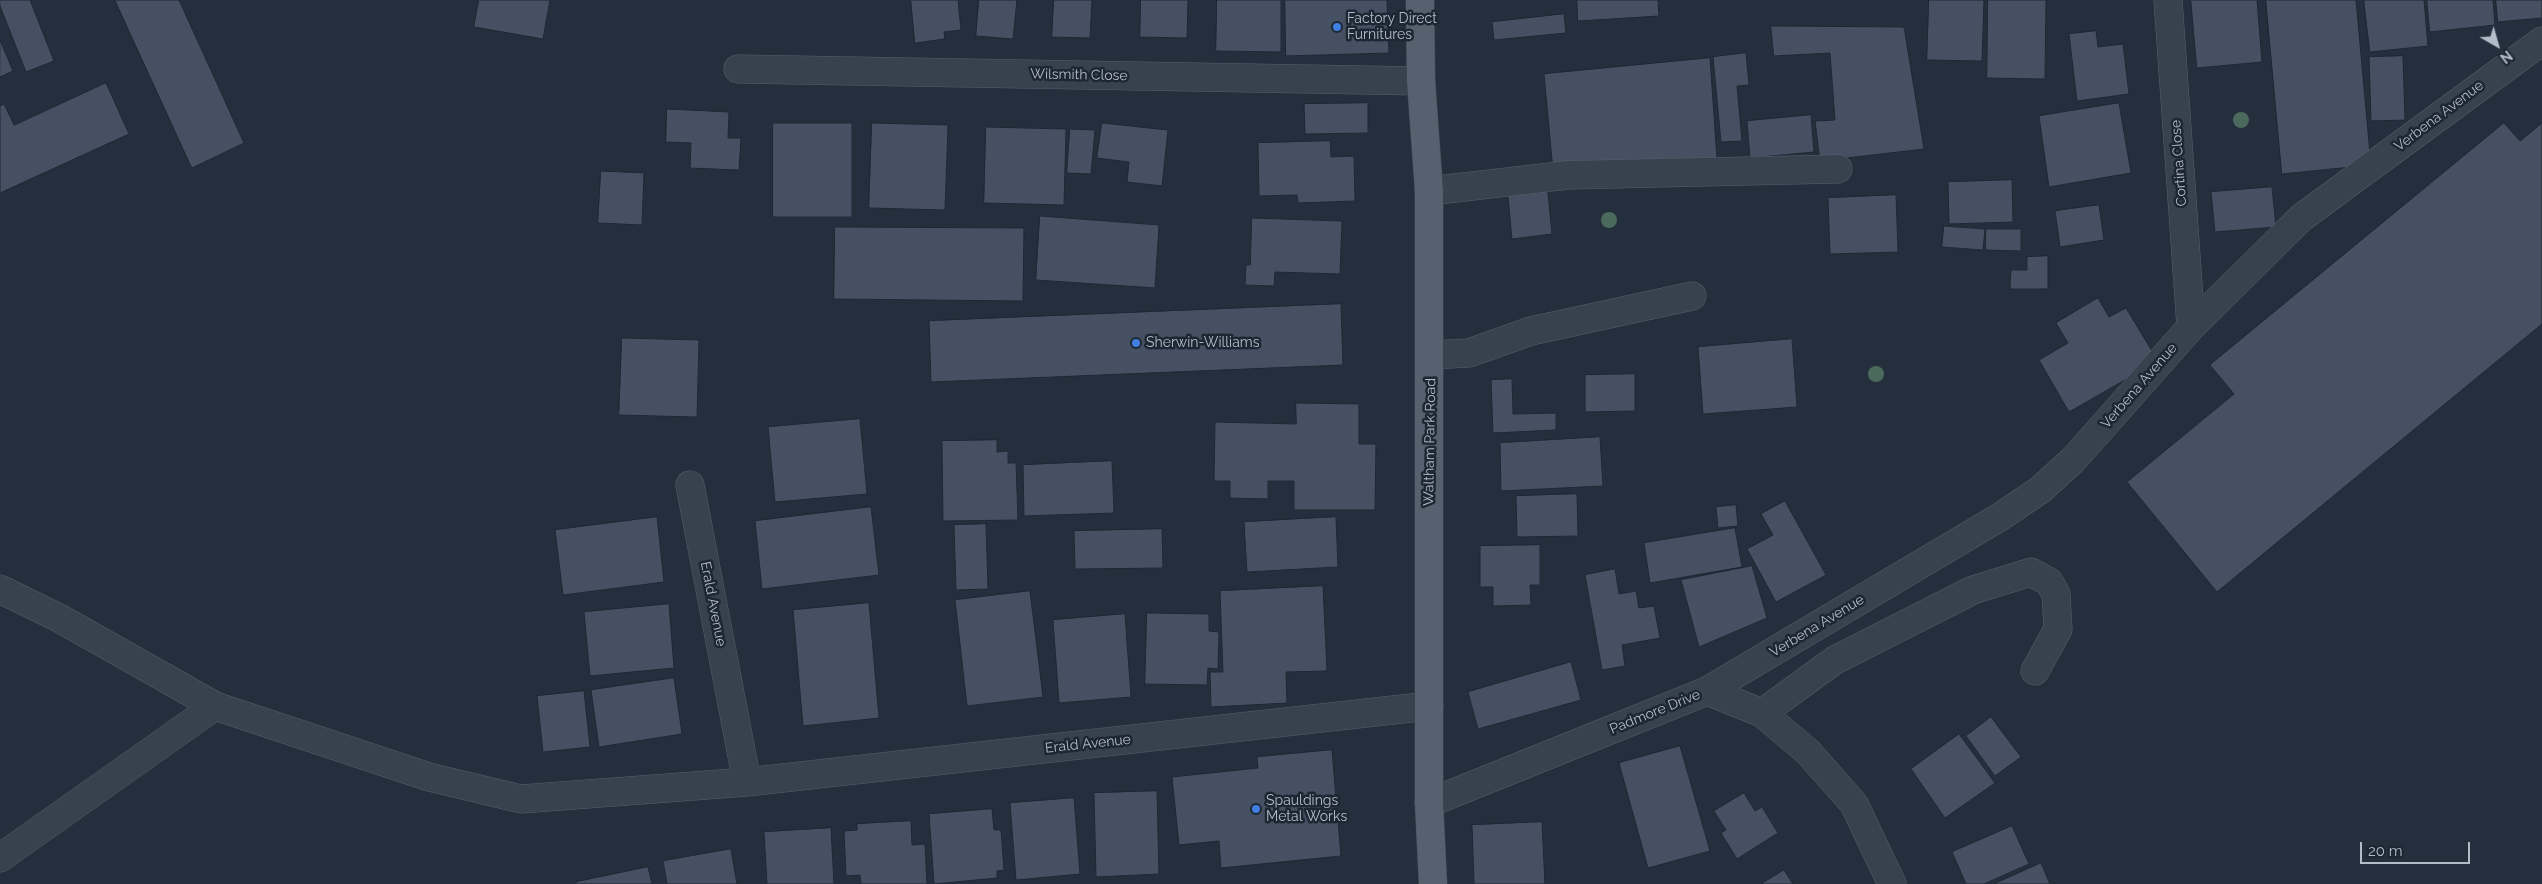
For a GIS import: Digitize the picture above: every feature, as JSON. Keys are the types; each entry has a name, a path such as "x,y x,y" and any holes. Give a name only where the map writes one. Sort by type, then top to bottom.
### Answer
{"main road":[{"name":"Waltham Park Road","path":"1420,0 1420,81 1429,191 1431,355 1429,803 1433,884"}],"street":[{"name":"Cortina Close","path":"2168,0 2191,327"},
{"name":"Verbena Avenue","path":"1707,691 2000,517 2040,490 2074,458 2191,327 2301,218 2542,41"},
{"name":"Wilsmith Close","path":"738,70 1420,81"},
{"path":"1429,191 1568,175 1838,169"},
{"path":"1431,355 1469,353 1531,331 1692,296"},
{"name":"Erald Avenue","path":"690,485 747,782"},
{"path":"1762,713 1836,660 1973,590 2030,572 2048,582 2056,594 2058,629 2035,671"},
{"name":"Erald Avenue","path":"0,589 58,618 215,706 429,777 520,799 747,782 1429,706"},
{"name":"Padmore Drive","path":"1429,803 1707,691 1762,713 1808,752 1854,804 1892,884"},
{"path":"0,858 215,706"}],"building":[{"path":"0,0 30,0 54,61 26,72 0,6"},
{"path":"115,0 179,0 244,143 192,168"},
{"path":"479,0 550,0 543,39 474,27"},
{"path":"911,0 958,0 961,30 944,32 945,39 915,43"},
{"path":"979,0 1017,0 1013,39 976,36"},
{"path":"1054,0 1092,0 1090,38 1052,37"},
{"path":"1141,0 1188,0 1187,38 1140,37"},
{"path":"1217,0 1281,0 1281,52 1216,51"},
{"name":"Factory Direct Furnitures","path":"1285,0 1387,0 1389,53 1286,56"},
{"path":"1577,0 1658,0 1659,16 1578,21"},
{"path":"1929,0 1984,0 1982,61 1927,60"},
{"path":"1988,0 2046,0 2045,79 1987,78"},
{"path":"2191,0 2257,0 2262,62 2197,68"},
{"path":"2266,0 2356,0 2371,165 2282,174"},
{"path":"2364,0 2424,0 2428,46 2370,52"},
{"path":"2427,0 2493,0 2495,25 2430,32"},
{"path":"2496,0 2542,0 2542,18 2498,22"},
{"path":"1564,14 1566,33 1494,40 1492,22"},
{"path":"1771,26 1904,27 1924,149 1820,161 1815,121 1835,120 1830,53 1774,56"},
{"path":"2096,31 2098,47 2123,44 2129,94 2077,101 2069,34"},
{"path":"0,40 13,71 0,77"},
{"path":"1746,53 1749,85 1737,86 1742,141 1721,142 1713,57"},
{"path":"2403,56 2405,120 2371,121 2369,57"},
{"path":"1710,58 1717,159 1553,171 1544,74"},
{"path":"106,83 129,134 0,193 0,106 4,104 14,125"},
{"path":"1368,103 1368,133 1305,134 1304,104"},
{"path":"2119,103 2131,173 2049,187 2039,116"},
{"path":"667,109 729,112 728,138 741,138 739,170 690,168 691,143 666,142"},
{"path":"1811,115 1814,152 1750,158 1747,121"},
{"path":"773,123 852,123 852,217 773,217"},
{"path":"872,123 948,125 945,210 869,208"},
{"path":"1102,123 1168,130 1162,186 1127,182 1129,162 1097,158"},
{"path":"2504,123 2520,141 2542,123 2542,324 2217,592 2127,482 2234,394 2210,365"},
{"path":"986,127 1066,129 1064,205 984,203"},
{"path":"1070,129 1095,130 1091,174 1067,173"},
{"path":"1330,141 1331,157 1354,156 1355,201 1298,203 1297,195 1259,196 1258,143"},
{"path":"601,171 644,173 642,225 598,223"},
{"path":"2012,180 2013,222 1949,224 1948,182"},
{"path":"1547,183 1552,234 1512,239 1507,187"},
{"path":"2272,187 2276,227 2215,232 2211,192"},
{"path":"1896,195 1898,252 1830,254 1828,198"},
{"path":"2099,205 2104,240 2060,247 2055,211"},
{"path":"1040,216 1159,225 1155,288 1036,280"},
{"path":"1252,218 1342,221 1340,274 1275,272 1274,286 1245,285 1246,265 1250,265"},
{"path":"1944,226 1985,229 1983,250 1942,247"},
{"path":"835,227 1024,228 1023,301 834,299"},
{"path":"1986,229 2021,229 2021,251 1986,250"},
{"path":"2048,256 2048,289 2010,289 2011,270 2027,270 2027,257"},
{"path":"2098,298 2109,317 2126,308 2158,361 2069,412 2039,360 2068,343 2056,323"},
{"name":"Sherwin-Williams","path":"1341,304 1343,365 931,382 929,321"},
{"path":"622,338 699,340 697,417 619,415"},
{"path":"1792,339 1797,407 1703,414 1698,347"},
{"path":"1635,374 1635,411 1585,412 1585,375"},
{"path":"1512,379 1513,414 1556,413 1556,430 1493,433 1491,380"},
{"path":"1296,403 1359,404 1359,444 1376,444 1375,510 1294,510 1294,481 1268,481 1268,499 1230,498 1230,481 1214,481 1215,422 1296,424"},
{"path":"860,419 867,494 775,502 768,427"},
{"path":"1600,437 1603,486 1501,491 1500,443"},
{"path":"997,440 997,452 1008,451 1008,463 1016,463 1018,520 943,521 942,441"},
{"path":"1112,461 1114,513 1024,516 1023,465"},
{"path":"1577,494 1578,536 1517,537 1516,496"},
{"path":"1785,501 1826,575 1776,602 1747,549 1773,535 1761,514"},
{"path":"1736,505 1738,526 1718,528 1716,507"},
{"path":"871,507 879,575 762,589 755,521"},
{"path":"657,517 664,582 563,595 555,530"},
{"path":"1336,517 1338,567 1247,572 1244,522"},
{"path":"986,524 988,589 956,590 954,525"},
{"path":"1735,528 1742,567 1650,583 1644,543"},
{"path":"1162,529 1163,568 1075,569 1074,531"},
{"path":"1540,545 1540,585 1530,585 1531,605 1493,606 1493,587 1480,587 1480,546"},
{"path":"1752,566 1767,618 1699,647 1681,580"},
{"path":"1615,569 1619,594 1636,591 1639,608 1654,606 1660,638 1622,645 1625,666 1602,670 1585,575"},
{"path":"1323,586 1327,671 1286,672 1287,703 1211,707 1210,672 1223,672 1220,591"},
{"path":"1030,591 1043,697 967,706 955,600"},
{"path":"869,603 879,718 803,726 793,610"},
{"path":"669,604 674,668 590,676 584,612"},
{"path":"1147,613 1209,614 1209,631 1219,632 1218,669 1208,668 1207,685 1145,684"},
{"path":"1125,614 1131,697 1059,703 1053,620"},
{"path":"1571,662 1581,700 1478,729 1468,692"},
{"path":"674,678 682,734 599,747 591,690"},
{"path":"584,691 590,747 543,752 537,696"},
{"path":"1991,717 2021,757 1995,776 1966,736"},
{"path":"1959,734 1995,783 1945,818 1911,769"},
{"path":"1680,746 1710,851 1648,868 1619,763"},
{"name":"Spauldings Metal Works","path":"1332,750 1341,856 1221,868 1219,841 1179,845 1172,777 1258,768 1257,757"},
{"path":"1157,791 1159,874 1096,877 1094,793"},
{"path":"1744,793 1755,811 1762,807 1778,833 1737,859 1721,833 1726,830 1714,811"},
{"path":"1074,798 1080,874 1016,880 1010,803"},
{"path":"992,809 994,830 1001,830 1004,870 997,871 997,878 934,884 929,814"},
{"path":"911,821 912,845 925,844 927,884 861,884 860,875 846,876 844,831 857,830 857,824"},
{"path":"1542,822 1545,884 1474,884 1472,825"},
{"path":"2012,826 2029,864 1984,884 1966,884 1952,852"},
{"path":"831,828 834,884 767,884 764,832"},
{"path":"731,849 737,884 667,884 663,861"},
{"path":"2041,863 2050,884 1994,884"},
{"path":"648,867 652,884 576,884 576,882"},
{"path":"1784,870 1793,884 1761,884"}],"place":[{"name":"Factory Direct Furnitures","path":"1337,27"},
{"name":"Sherwin-Williams","path":"1136,343"},
{"name":"Spauldings Metal Works","path":"1256,809"}]}
